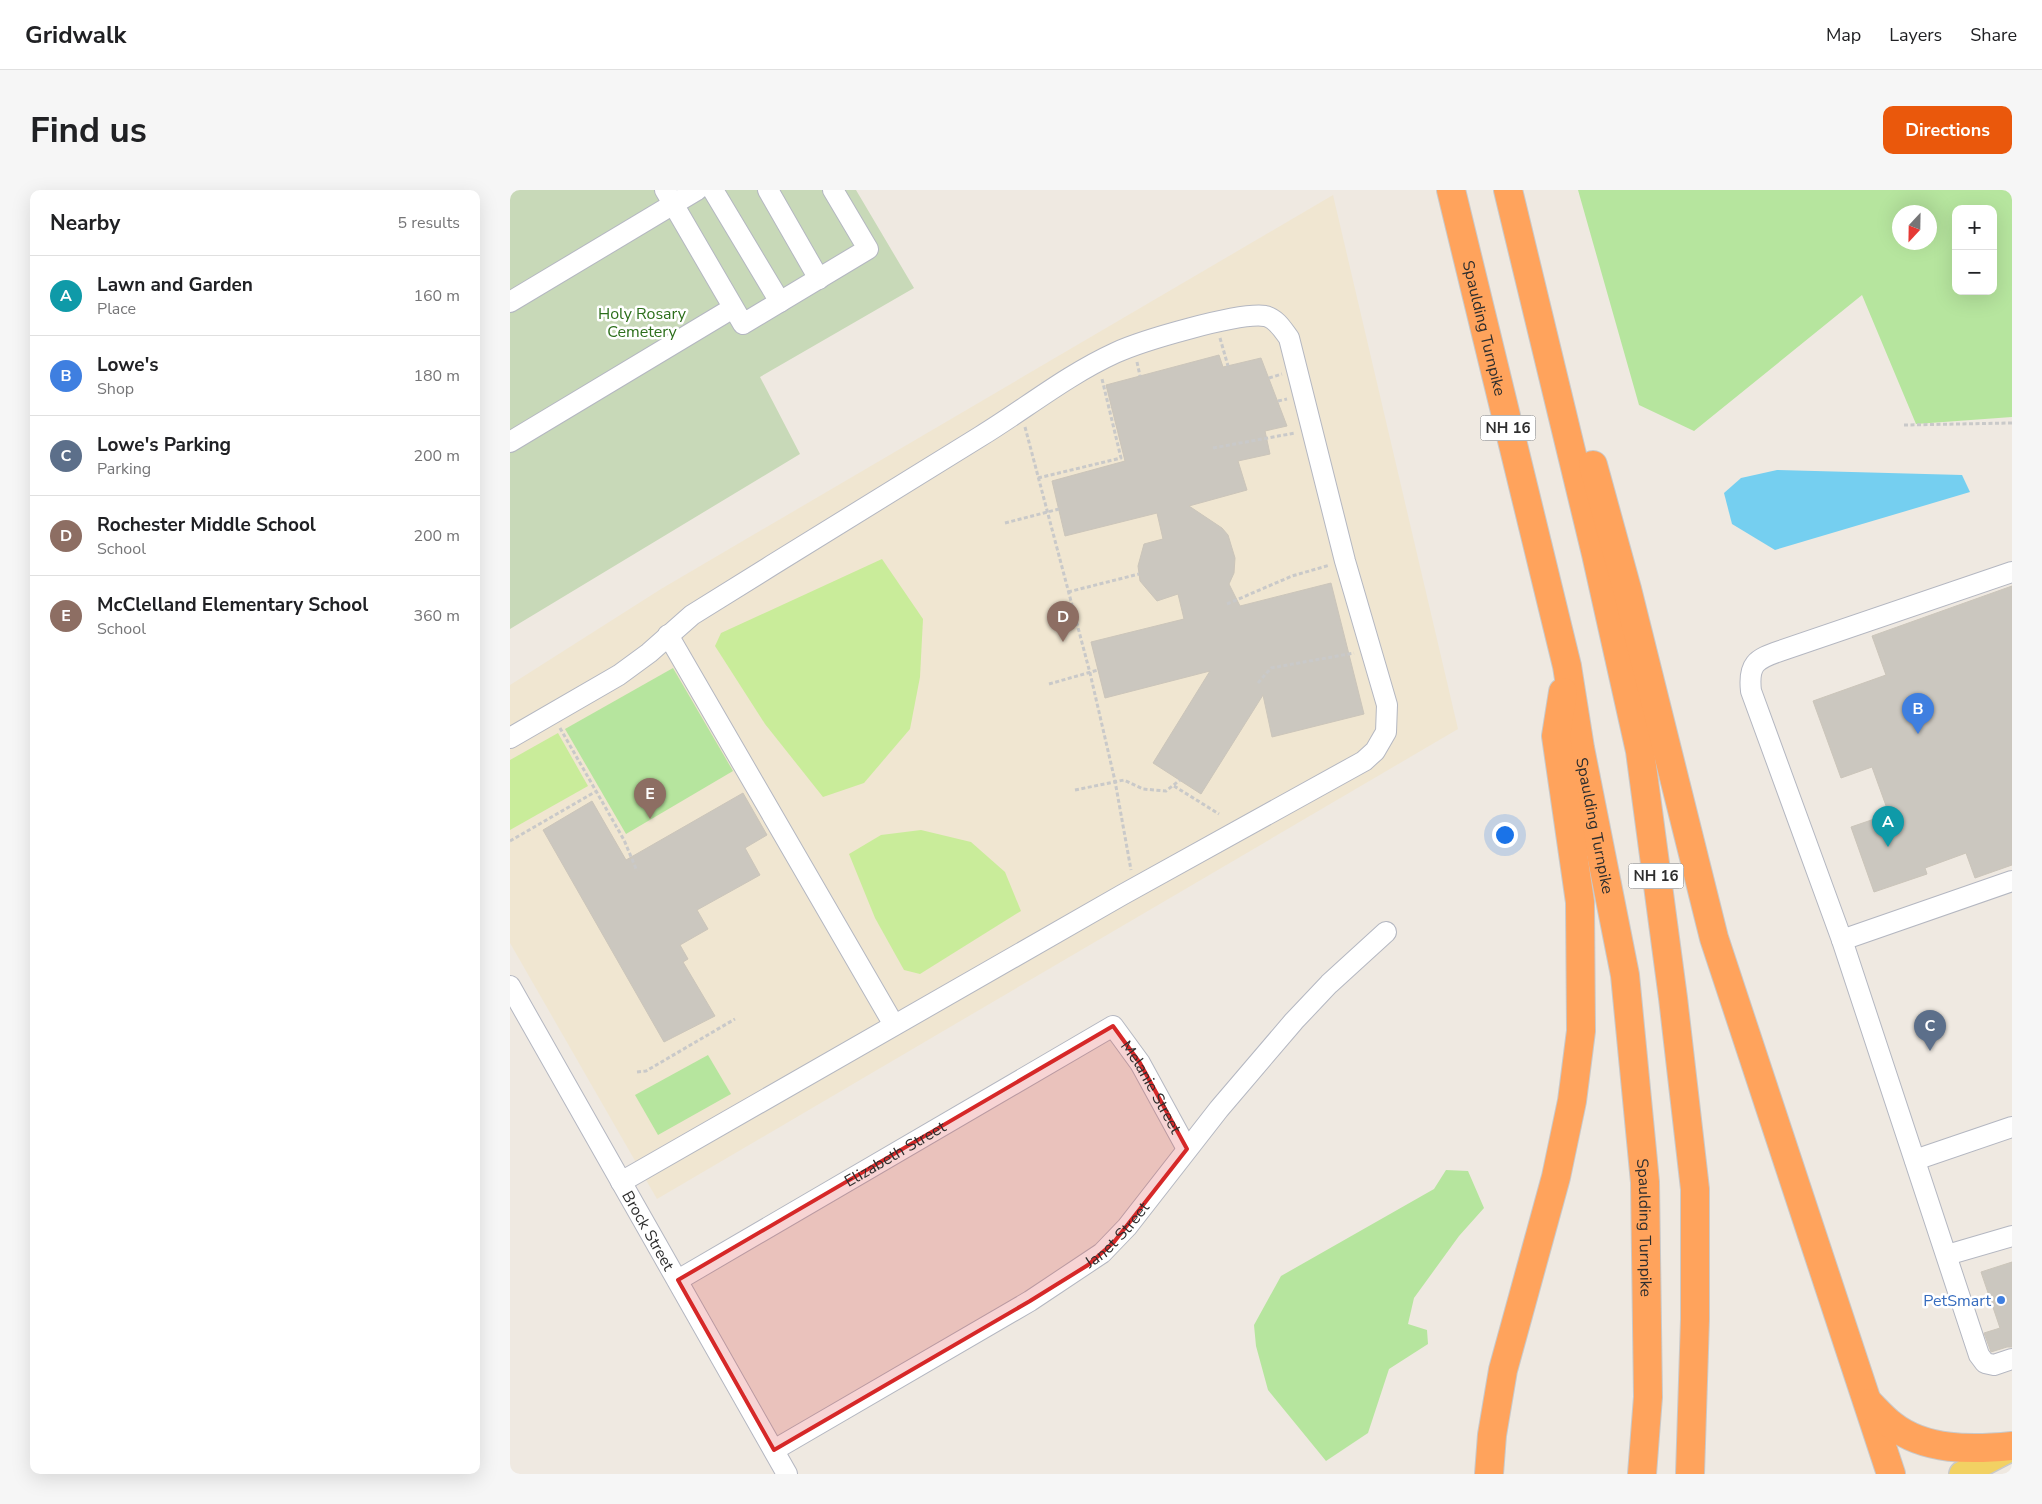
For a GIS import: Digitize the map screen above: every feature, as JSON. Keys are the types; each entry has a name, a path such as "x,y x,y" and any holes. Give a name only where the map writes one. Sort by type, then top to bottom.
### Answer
{"highway":[{"name":"Spaulding Turnpike","path":"1451,190 1567,666 1580,748 1625,975 1645,1182 1648,1396 1642,1474"},
{"name":"NH 16","path":"1508,190 1596,554 1640,751 1673,998 1695,1189 1690,1474"},
{"path":"1531,289 1575,400 1627,589 1700,887 1719,956 1891,1474"},
{"path":"1489,1474 1492,1436 1503,1370 1556,1177 1572,1101 1581,1030 1580,902 1556,736 1567,666"},
{"path":"1866,1400 1892,1426 1934,1445 1971,1448 2012,1447"}],"main road":[{"path":"1962,1474 2012,1447"}],"street":[{"path":"510,302 669,197 697,190"},
{"path":"713,190 780,302"},
{"path":"768,190 819,278"},
{"path":"669,197 743,324 868,249 833,190"},
{"path":"510,442 733,308"},
{"path":"510,738 619,675 649,653 692,615 1005,421 1077,374 1129,347 1216,323 1250,316 1266,316 1277,322 1289,338 1345,561 1387,705 1388,719 1386,732 1375,751 1364,760 894,1025 621,1182"},
{"path":"2012,572 1780,650 1760,658 1753,666 1749,677 1751,690 1842,940 1980,1355 1985,1363 1994,1366 2012,1359"},
{"path":"668,635 894,1025"},
{"path":"1842,940 2012,881"},
{"name":"Janet Street","path":"774,1450 1088,1265 1114,1242 1187,1149 1294,1021 1329,984 1386,932"},
{"name":"Brock Street","path":"510,986 787,1474"},
{"name":"Melanie Street","path":"1113,1026 1140,1063 1187,1149"},
{"name":"Elizabeth Street","path":"678,1280 1113,1026"},
{"path":"1915,1160 2012,1127"},
{"path":"1946,1255 2012,1236"}],"path":[{"path":"1216,323 1228,366"},
{"path":"1135,355 1140,376"},
{"path":"1038,478 1121,458 1101,373"},
{"path":"1027,418 1024,427 1090,673 1116,781 1134,889"},
{"path":"1904,425 2012,423"},
{"path":"1213,448 1311,430"},
{"path":"1005,523 1059,510"},
{"path":"1227,604 1292,576 1345,561"},
{"path":"1068,592 1139,574"},
{"path":"1258,683 1270,668 1371,648"},
{"path":"1049,684 1098,670"},
{"path":"560,728 624,840 637,871"},
{"path":"1076,790 1124,780 1154,792 1166,791 1180,780"},
{"path":"1174,786 1219,814"},
{"path":"510,841 595,792"},
{"path":"637,1072 646,1071 734,1019"}],"highlighted area":[{"path":"1113,1026 1140,1063 1187,1149 1114,1242 1088,1265 1030,1301 774,1450 678,1280"}],"shaded area":[{"path":"1333,195 1458,729 657,1199 510,943 510,685 661,589"}],"green space":[{"name":"Holy Rosary Cemetery","path":"510,190 856,190 914,288 760,377 800,454 510,629"},
{"path":"1578,190 2012,190 2012,417 1916,424 1862,295 1694,431 1639,405"},
{"path":"882,559 923,619 920,677 910,729 864,783 823,797 765,724 715,646 721,633"},
{"path":"673,668 733,771 626,834 565,729"},
{"path":"558,733 588,786 510,830 510,760"},
{"path":"921,830 971,842 1005,872 1021,911 920,974 904,970 875,918 849,854 881,835"},
{"path":"708,1055 731,1094 658,1135 635,1095"},
{"path":"1446,1170 1468,1171 1484,1208 1459,1236 1414,1298 1408,1324 1427,1330 1428,1344 1389,1369 1368,1433 1326,1461 1268,1390 1256,1346 1254,1325 1281,1276 1434,1189"}],"water":[{"path":"1777,470 1962,475 1970,492 1775,550 1732,524 1724,493 1741,478"}],"building":[{"path":"1219,355 1223,367 1261,358 1287,426 1265,431 1270,454 1238,461 1247,490 1189,506 1222,528 1228,535 1235,558 1234,573 1229,584 1240,606 1331,583 1364,714 1272,737 1263,695 1201,794 1153,763 1210,671 1105,698 1091,642 1184,619 1178,594 1157,601 1140,581 1138,566 1144,544 1163,539 1157,513 1065,536 1052,481 1125,461 1106,385"},
{"path":"2012,586 2012,865 1975,878 1966,853 1925,868 1927,874 1874,892 1851,827 1889,814 1872,767 1841,778 1813,701 1886,675 1872,636"},
{"path":"743,793 767,835 745,848 760,875 697,910 708,929 680,945 688,959 683,962 715,1016 664,1042 543,830 592,801 626,860"},
{"name":"PetSmart","path":"2012,1262 2012,1347 1991,1352 1984,1333 2000,1328 1981,1272"}],"place":[{"name":"Rochester Middle School","path":"1063,642"},
{"name":"Lowe's","path":"1918,734"},
{"name":"McClelland Elementary School","path":"650,819"},
{"name":"Lawn and Garden","path":"1888,847"},
{"name":"Lowe's Parking","path":"1930,1051"},
{"name":"PetSmart","path":"2001,1300"}]}
